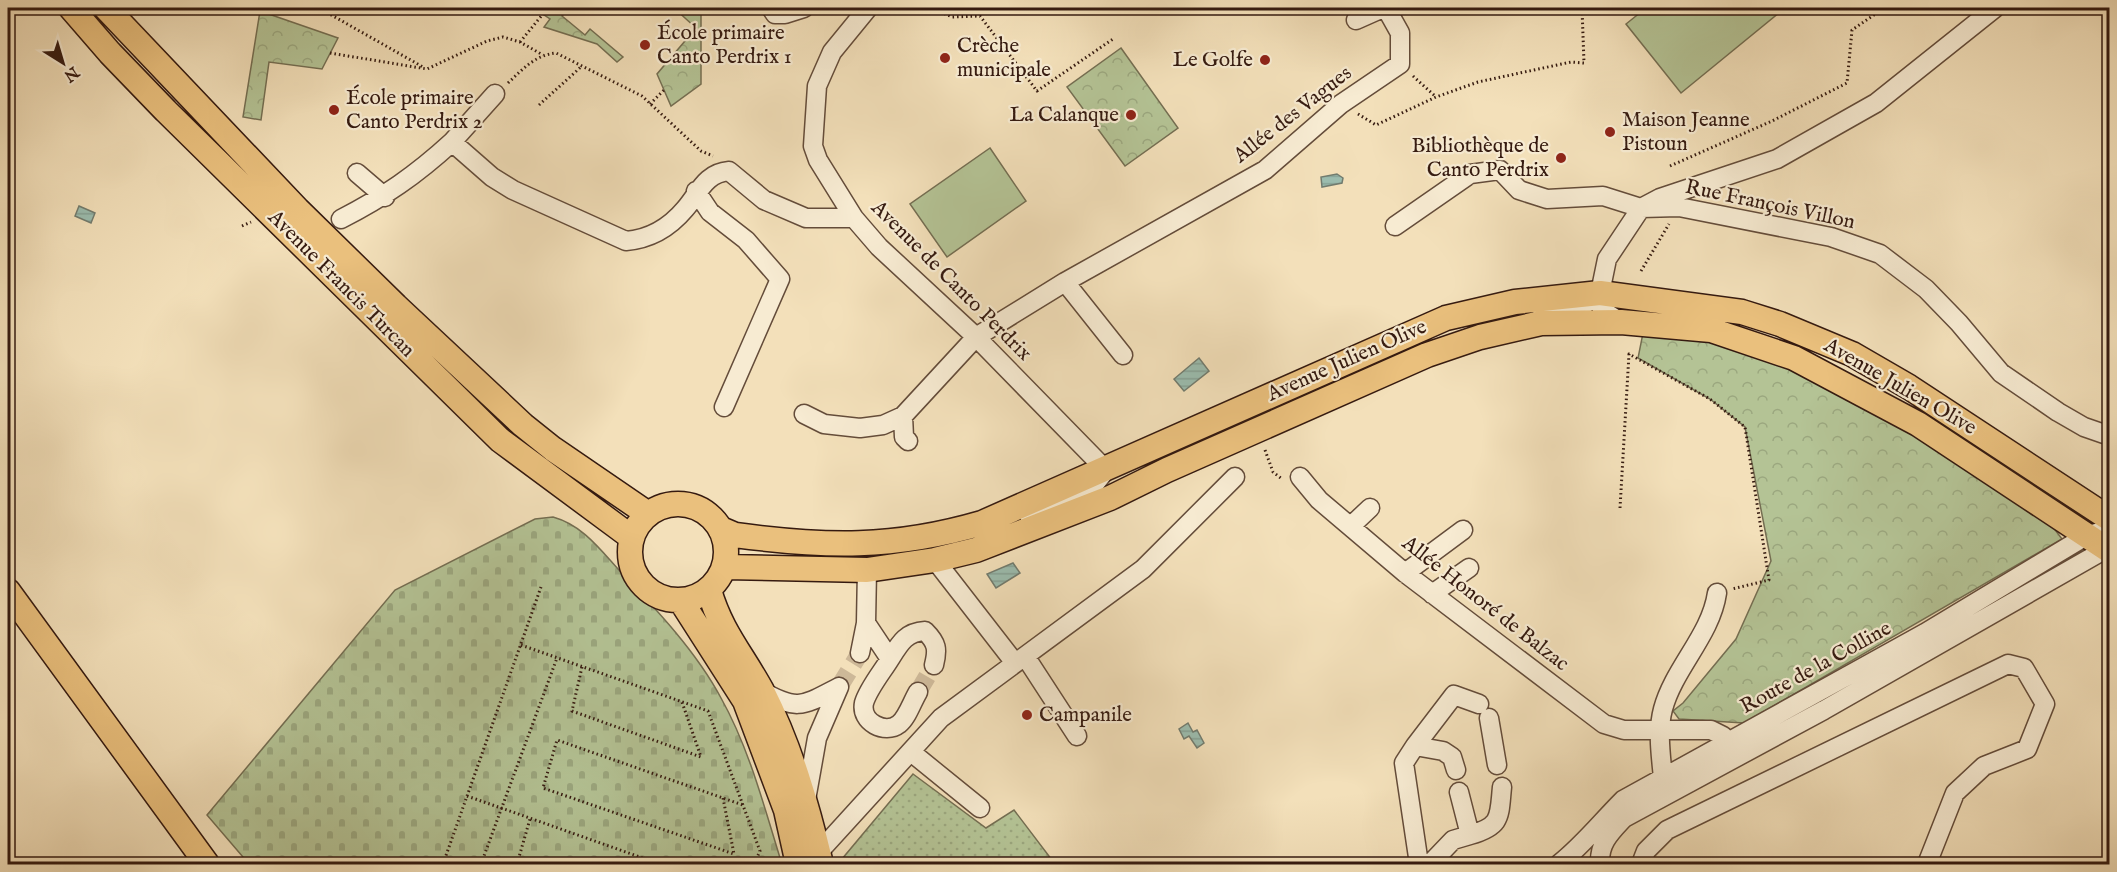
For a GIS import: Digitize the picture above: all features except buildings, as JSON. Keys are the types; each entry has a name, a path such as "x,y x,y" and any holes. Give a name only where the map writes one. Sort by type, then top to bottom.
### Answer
{"main road":[{"name":"Avenue Francis Turcan","path":"71,8 110,53 166,111 500,440 631,537"},
{"name":"Avenue Francis Turcan","path":"108,10 298,210 514,417 553,449 648,514"},
{"name":"Avenue Julien Olive","path":"721,529 745,536 835,546 894,543 937,536 982,523 1106,470 1155,445 1446,318 1515,302 1600,293 1742,312 1814,337 1852,354 1909,387 2109,519"},
{"name":"Avenue Julien Olive","path":"725,567 867,570 935,560 994,544 1110,498 1167,470 1442,350 1541,323 1622,322 1711,330 1794,358 1918,424 2086,536 2109,543"},
{"path":"674,503 702,509 721,529 727,547 725,567 709,590 696,598 681,601 658,597 639,582 630,561 631,537 638,524 648,514 674,503"},
{"path":"709,590 717,618 762,691 800,780 806,800 812,861"},
{"path":"8,591 207,864"},
{"path":"681,601 745,701 786,810 812,861"}],"street":[{"path":"771,8 775,14 785,14 804,8"},
{"name":"Avenue de Canto Perdrix","path":"868,8 832,52 817,86 813,146 818,160 854,218 879,247 976,337 1106,470"},
{"path":"1356,20 1385,8 1400,33 1400,64"},
{"path":"1622,322 1602,310 1600,293 1607,259 1641,208 1660,198 1777,159 1876,103 1995,8"},
{"name":"Allée des Vagues","path":"804,414 825,424 860,428 883,425 903,416 976,337 1065,282 1265,170 1341,104 1400,64"},
{"path":"341,219 385,197 420,171 452,142 495,94"},
{"path":"452,142 492,177 513,190 626,241 645,239 668,226 687,208 696,191 717,172 729,171 764,200 806,218 854,218"},
{"name":"Rue François Villon","path":"1395,226 1470,174 1500,170 1519,190 1547,199 1603,196 1641,208 1679,207 1832,237 1880,254 1926,289 2001,373 2058,412 2084,427 2109,436"},
{"path":"357,173 385,197"},
{"path":"696,191 710,212 746,240 780,279 724,407"},
{"path":"1065,282 1123,355"},
{"name":"Avenue Julien Olive","path":"1442,350 1516,319 1580,308 1600,293"},
{"path":"903,416 904,437 908,441"},
{"name":"Avenue Julien Olive","path":"994,544 1024,522 1094,485 1106,470"},
{"path":"812,861 941,718 1143,569 1235,477"},
{"name":"Allée Honoré de Balzac","path":"1300,477 1319,500 1405,573 1604,724 1624,730 1711,730 1723,736 1728,743"},
{"path":"1351,526 1370,508"},
{"path":"1405,573 1463,530"},
{"name":"Route de la Colline","path":"1560,864 1584,844 1595,827 1623,800 1940,625 2086,536"},
{"name":"Route de la Colline","path":"1600,864 1599,852 1604,840 1624,818 1824,710 2109,543"},
{"path":"935,560 1020,659 1077,736"},
{"path":"1432,594 1470,568"},
{"path":"860,653 866,623 867,570"},
{"path":"1663,778 1660,730 1663,708 1680,670 1715,607 1717,593"},
{"path":"866,623 890,659"},
{"path":"918,692 900,724 891,729 880,728 871,723 865,714 864,703 903,639 913,632 925,631 934,640 938,649 934,665"},
{"path":"1641,864 1646,851 1676,825 2008,664 2025,668 2045,704 2027,749 1984,766 1956,792 1927,864"},
{"path":"762,691 785,705 809,702 839,687 817,738 806,800"},
{"path":"1419,864 1404,763 1454,695 1484,711 1497,765"},
{"path":"1712,770 1728,743"},
{"path":"1415,746 1443,751 1452,757 1456,770"},
{"path":"910,752 980,808"},
{"path":"1430,864 1453,840 1489,830 1498,820 1502,787"},
{"path":"1459,792 1470,835"}],"path":[{"path":"319,8 427,69"},
{"path":"932,8 951,17 980,16 1037,91 1113,39"},
{"path":"1341,104 1376,125 1436,97 1478,82 1571,62 1584,63 1582,8"},
{"path":"1670,166 1772,121 1847,83 1852,30 1884,8"},
{"path":"520,42 543,14"},
{"path":"330,54 427,69 487,41 503,37 520,42 543,55"},
{"path":"495,94 531,62 543,55 556,53 642,96 701,152"},
{"path":"1400,64 1436,97"},
{"path":"539,105 582,66"},
{"path":"650,104 664,90"},
{"path":"1641,272 1679,207"},
{"path":"1620,508 1629,354 1710,399 1745,427 1769,580 1717,593"},
{"path":"443,864 541,587"},
{"path":"521,645 708,711 760,851 754,864"},
{"path":"481,864 557,658"},
{"path":"582,667 572,711 701,757 682,702"},
{"path":"723,798 734,854 543,788 557,740 723,798 743,805"},
{"path":"467,796 660,864"},
{"path":"517,864 530,819"}],"green space":[{"path":"541,8 569,8 562,16 585,35 590,29 623,57 617,62 597,44 544,27 550,19 538,11"},
{"path":"674,8 701,8 701,84 671,106 657,74 696,28"},
{"path":"1646,8 1776,8 1780,12 1681,93 1626,24"},
{"path":"260,11 338,38 322,69 269,62 261,120 243,117"},
{"path":"1121,48 1178,128 1125,166 1067,87"},
{"path":"990,148 1026,201 947,257 910,204"},
{"path":"1643,333 1686,334 1711,338 1758,352 1846,391 1930,440 1970,467 2050,523 2062,539 1744,723 1679,719 1673,711 1683,703 1736,639 1771,561 1745,427 1710,399 1638,358"},
{"path":"553,517 581,531 597,546 647,599 700,664 721,698 740,737 781,861 777,864 249,864 207,815 395,590 535,519"},
{"path":"913,774 986,828 1014,810 1055,864 844,864 842,859"}],"shaded area":[{"path":"1337,174 1343,178 1342,183 1322,187 1321,177"},
{"path":"79,206 95,213 91,223 75,216"},
{"path":"1199,358 1209,371 1184,391 1174,379"},
{"path":"1013,563 1020,573 996,588 987,574"},
{"path":"1188,723 1193,732 1197,730 1204,743 1197,748 1189,736 1184,739 1179,729"}],"tunnel":[{"path":"839,687 860,653"},
{"path":"918,692 934,665"}],"place":[{"name":"École primaire Canto Perdrix 1","path":"645,45"},
{"name":"Crèche municipale","path":"945,58"},
{"name":"Le Golfe","path":"1265,60"},
{"name":"École primaire Canto Perdrix 2","path":"334,110"},
{"name":"La Calanque","path":"1131,115"},
{"name":"Maison Jeanne Pistoun","path":"1610,132"},
{"name":"Bibliothèque de Canto Perdrix","path":"1561,158"},
{"name":"Campanile","path":"1027,715"}]}
